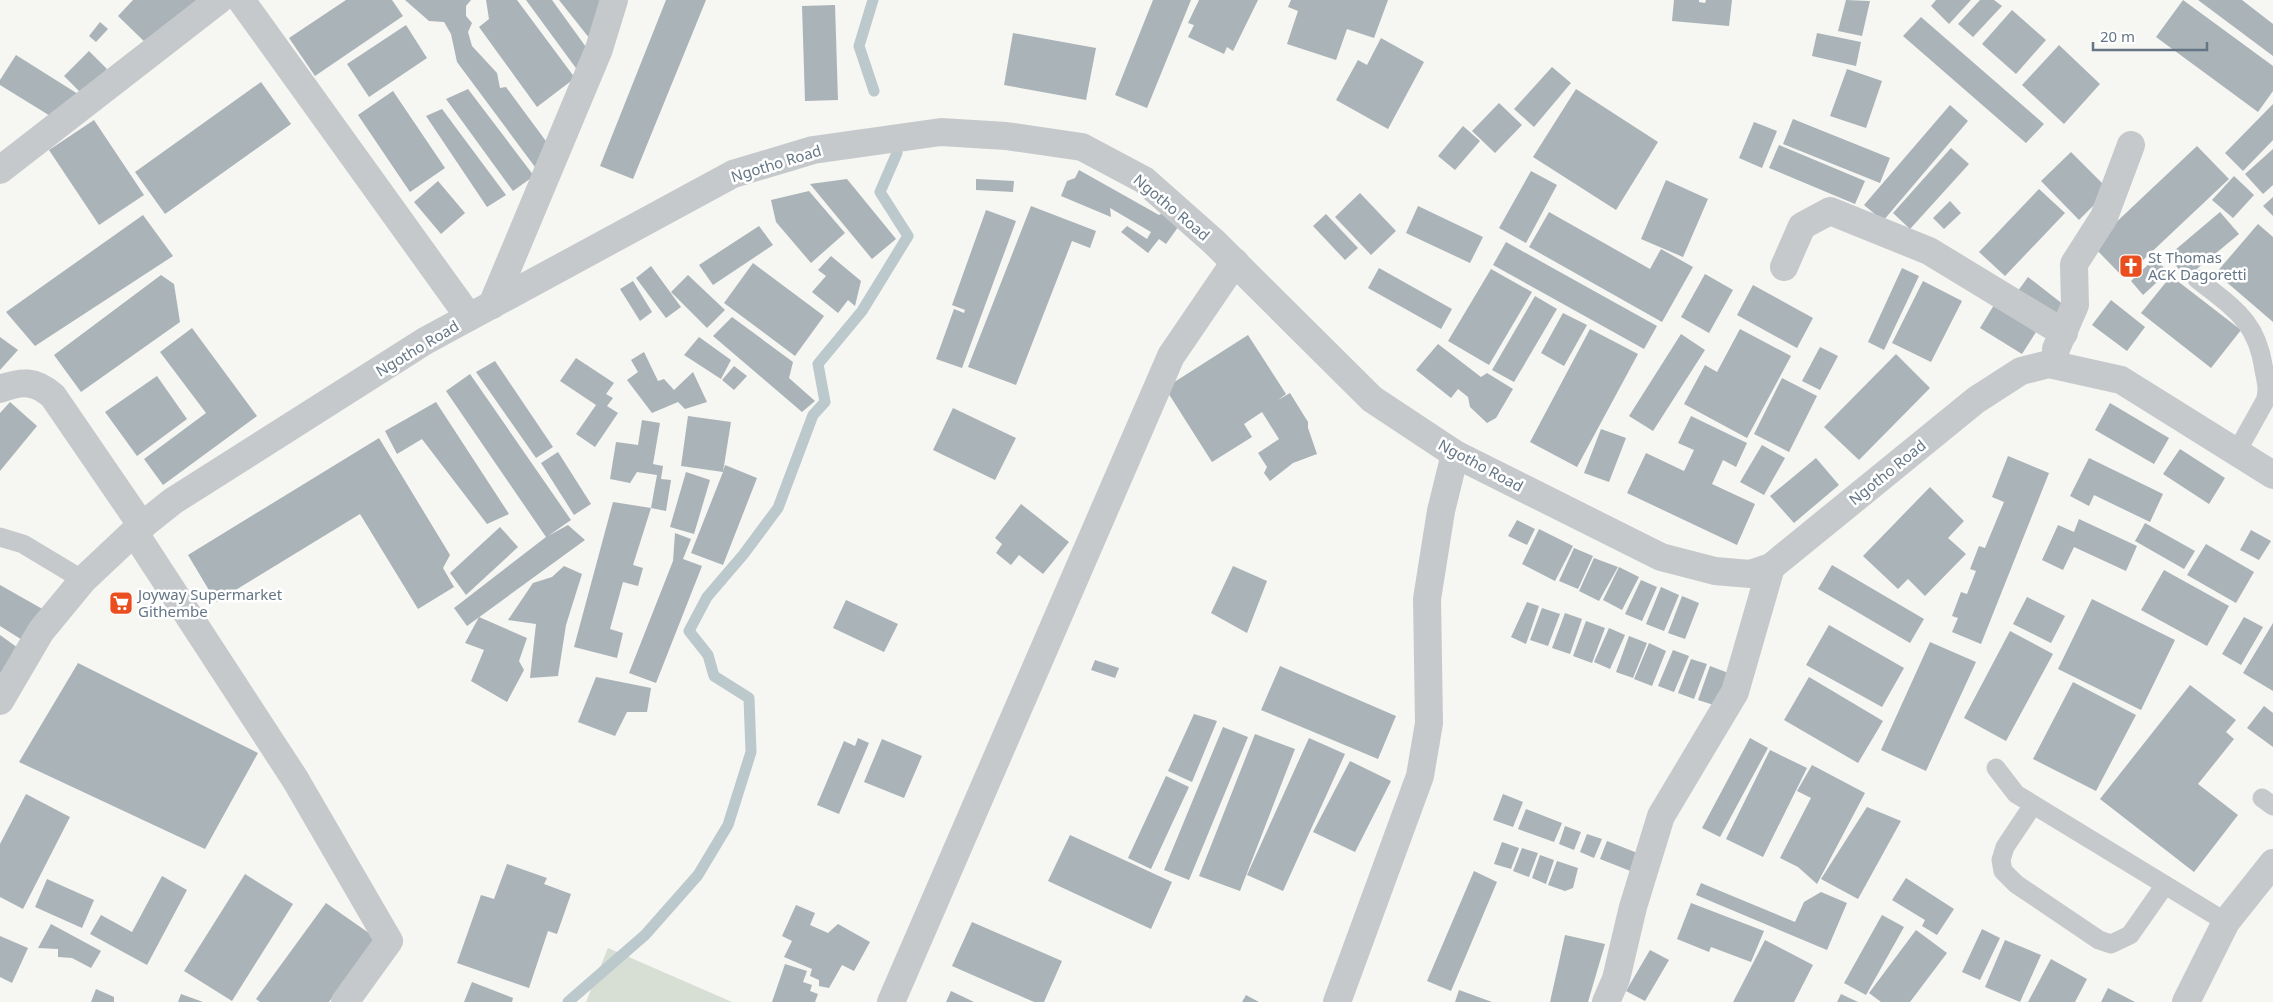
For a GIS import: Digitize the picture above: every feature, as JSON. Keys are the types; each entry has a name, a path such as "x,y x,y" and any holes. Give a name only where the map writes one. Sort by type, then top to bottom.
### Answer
{"street":[{"path":"0,170 218,0"},
{"path":"241,0 480,311 599,49 614,0"},
{"name":"Ngotho Road","path":"0,701 41,631 83,580 138,529 173,500 425,341 733,174 813,150 941,132 1006,136 1082,147 1144,180 1235,262 1372,399 1455,454 1661,558 1715,570 1750,574 1771,567 1976,400 2021,371 2050,364 2121,380 2273,475"},
{"path":"2050,364 2075,306 2074,264 2104,217 2131,145"},
{"path":"1784,267 1802,226 1830,211 1929,251 2064,333"},
{"path":"891,1002 1171,356 1235,262"},
{"path":"0,389 17,382 32,382 44,388 53,396 295,779 389,941 345,1002"},
{"path":"1337,1002 1420,776 1429,724 1427,599 1441,511 1455,454"},
{"path":"1606,1002 1616,979 1634,907 1661,816 1735,692 1771,567"},
{"path":"2186,1002 2226,922 2271,871"}],"lane":[{"path":"2196,279 2242,315 2267,346 2268,391 2266,401 2236,453"},
{"path":"0,537 23,544 83,580"},
{"path":"1996,768 2016,794 2226,922"},
{"path":"2033,805 2005,847 2001,860 2003,871 2016,884 2099,940 2110,944 2130,935 2165,885"}],"shaded area":[{"path":"608,948 732,1002 586,1002"}],"building":[{"path":"133,0 198,0 151,48 118,16"},
{"path":"346,0 392,0 403,16 315,76 289,38"},
{"path":"405,0 471,0 466,6 466,16 472,23 468,32 472,46 497,73 500,88 506,87 554,152 535,167 457,62 451,34 444,22 429,21"},
{"path":"486,0 517,0 575,78 537,107 479,27 489,19"},
{"path":"526,0 552,0 591,54 581,75"},
{"path":"559,0 603,0 590,39"},
{"path":"666,0 706,0 633,179 600,166"},
{"path":"1153,0 1191,0 1147,108 1115,95"},
{"path":"1199,0 1258,0 1233,51 1227,47 1224,54 1188,37 1194,25 1188,23"},
{"path":"1291,0 1388,0 1374,38 1347,29 1336,60 1287,44 1298,11 1288,7"},
{"path":"1674,0 1699,0 1699,2 1705,3 1706,0 1732,0 1729,26 1672,21"},
{"path":"1846,0 1870,1 1862,36 1838,31"},
{"path":"1936,0 1971,0 1949,24 1931,6"},
{"path":"1980,0 1994,0 2002,6 1973,37 1958,24"},
{"path":"2183,0 2273,66 2273,91 2258,112 2156,37"},
{"path":"2198,0 2242,0 2273,24 2273,56"},
{"path":"835,5 838,100 805,101 802,6"},
{"path":"2012,10 2046,40 2016,74 1982,44"},
{"path":"1921,17 2044,124 2026,143 1903,36"},
{"path":"100,22 108,29 96,42 89,36"},
{"path":"406,25 427,58 369,97 347,64"},
{"path":"1013,33 1096,48 1086,100 1004,85"},
{"path":"1817,33 1861,42 1856,66 1812,56"},
{"path":"1381,38 1424,62 1388,129 1336,100 1358,60 1367,65"},
{"path":"2059,45 2100,84 2064,124 2022,85"},
{"path":"89,51 107,69 82,94 64,76"},
{"path":"16,55 78,94 60,122 0,85 0,80"},
{"path":"1552,67 1571,83 1534,127 1514,109"},
{"path":"1847,69 1882,81 1866,128 1830,116"},
{"path":"261,82 291,124 165,214 135,172"},
{"path":"468,89 534,176 513,191 446,99"},
{"path":"1576,89 1658,142 1616,210 1533,157"},
{"path":"393,91 445,168 410,192 358,115"},
{"path":"1499,103 1522,125 1495,153 1472,131"},
{"path":"2273,104 2273,140 2243,171 2225,153"},
{"path":"1950,105 1968,121 1883,221 1864,205"},
{"path":"442,109 506,195 487,207 426,116"},
{"path":"1793,119 1890,158 1880,183 1783,144"},
{"path":"94,120 144,195 99,225 49,150"},
{"path":"1754,122 1777,131 1762,168 1739,158"},
{"path":"1463,126 1480,141 1455,170 1438,156"},
{"path":"1779,145 1865,181 1855,204 1769,168"},
{"path":"2197,146 2229,179 2124,278 2092,245"},
{"path":"1951,148 1969,164 1910,229 1893,213"},
{"path":"2273,149 2273,185 2263,194 2245,174"},
{"path":"2071,152 2109,190 2079,220 2041,181"},
{"path":"1079,170 1159,215 1166,211 1181,223 1166,244 1159,239 1148,253 1121,232 1127,226 1147,239 1151,232 1110,208 1111,217 1061,196 1067,181 1075,178"},
{"path":"1531,171 1557,185 1526,243 1499,228"},
{"path":"2234,176 2254,195 2233,218 2212,200"},
{"path":"847,179 896,239 872,259 810,184"},
{"path":"976,179 1014,181 1013,192 976,190"},
{"path":"1666,180 1708,199 1683,257 1641,239"},
{"path":"438,181 465,213 441,234 414,202"},
{"path":"2039,189 2065,213 2005,276 1979,252"},
{"path":"809,191 845,233 811,263 776,222 771,200"},
{"path":"1360,193 1396,231 1371,255 1335,217"},
{"path":"2273,197 2273,216 2263,206"},
{"path":"1950,201 1961,213 1944,229 1933,218"},
{"path":"1031,206 1096,231 1090,248 1072,241 1016,385 968,367"},
{"path":"1418,206 1483,237 1470,263 1406,233"},
{"path":"986,210 1016,221 962,368 936,359 954,309 964,313 965,310 952,305"},
{"path":"1549,212 1650,269 1661,249 1693,267 1662,322 1529,247"},
{"path":"2220,212 2239,234 2186,278 2168,256"},
{"path":"1326,214 1358,248 1345,260 1313,226"},
{"path":"143,215 173,256 35,346 6,312"},
{"path":"2258,224 2273,237 2273,322 2216,273"},
{"path":"759,226 773,245 713,285 699,265"},
{"path":"1506,242 1657,326 1644,349 1493,265"},
{"path":"831,256 861,281 855,306 848,300 838,313 812,292 826,276 818,270"},
{"path":"2155,258 2168,272 2143,295 2131,281"},
{"path":"753,263 824,316 795,356 724,303"},
{"path":"651,266 681,307 666,318 636,278"},
{"path":"1379,268 1452,309 1441,329 1368,288"},
{"path":"1902,268 1919,276 1884,350 1868,342"},
{"path":"1491,269 1532,292 1489,365 1448,341"},
{"path":"1705,274 1733,290 1709,333 1681,317"},
{"path":"161,275 174,284 180,322 81,392 54,355"},
{"path":"688,275 725,310 707,328 671,292"},
{"path":"2171,276 2241,330 2211,368 2141,313"},
{"path":"2028,277 2064,305 2051,322 2015,295"},
{"path":"633,281 652,312 640,321 620,289"},
{"path":"1923,281 1962,301 1931,362 1892,343"},
{"path":"1753,285 1813,318 1797,348 1737,315"},
{"path":"1535,296 1557,309 1514,382 1492,370"},
{"path":"2111,300 2145,327 2127,351 2092,325"},
{"path":"1994,305 2036,332 2022,354 1980,328"},
{"path":"1563,313 1587,325 1564,366 1541,353"},
{"path":"732,317 793,362 789,378 815,401 802,412 713,336"},
{"path":"192,328 257,416 163,485 144,459 206,413 160,352"},
{"path":"1590,329 1638,354 1577,467 1530,442"},
{"path":"1740,329 1791,356 1747,438 1684,404 1705,365 1717,372"},
{"path":"1681,334 1705,350 1653,431 1629,416"},
{"path":"1248,335 1286,394 1278,400 1290,393 1308,422 1308,428 1317,454 1293,463 1270,481 1264,473 1267,467 1258,453 1279,439 1262,412 1244,424 1252,437 1212,462 1165,388"},
{"path":"0,337 18,350 0,370"},
{"path":"699,337 731,360 721,379 684,355"},
{"path":"1438,344 1481,377 1487,373 1513,389 1496,418 1487,423 1470,407 1468,397 1458,389 1451,398 1416,370"},
{"path":"1820,347 1838,356 1820,390 1802,381"},
{"path":"644,352 658,381 664,379 674,390 693,372 707,402 685,409 678,402 652,413 627,380 638,372 631,360"},
{"path":"1896,354 1930,388 1859,460 1824,427"},
{"path":"576,358 614,383 606,394 613,398 607,406 618,413 595,447 576,434 596,405 560,381"},
{"path":"495,361 553,447 536,458 476,372"},
{"path":"734,366 747,376 734,390 722,380"},
{"path":"470,374 571,520 548,536 568,525 585,540 467,626 454,608 546,537 446,391"},
{"path":"157,376 187,419 137,456 105,412"},
{"path":"1782,378 1817,396 1789,452 1754,434"},
{"path":"10,402 37,426 0,471 0,413"},
{"path":"436,402 509,514 487,524 422,439 397,454 385,431"},
{"path":"2110,403 2169,438 2154,464 2095,430"},
{"path":"953,408 1016,438 995,480 933,450"},
{"path":"688,416 731,422 723,472 681,466"},
{"path":"1691,416 1747,443 1736,467 1723,460 1712,484 1755,504 1737,545 1627,493 1646,453 1684,471 1694,450 1678,443"},
{"path":"642,420 660,423 653,464 663,466 661,479 671,480 666,511 651,508 657,475 637,472 630,483 610,479 616,442 638,445"},
{"path":"1601,429 1626,438 1609,482 1584,473"},
{"path":"379,438 450,555 443,568 454,587 418,609 360,514 216,602 188,555"},
{"path":"1762,445 1785,458 1764,495 1740,482"},
{"path":"2180,449 2225,478 2209,504 2163,474"},
{"path":"558,452 591,504 574,515 541,463"},
{"path":"2008,456 2049,473 1981,644 1952,632 1958,618 1952,616 1961,592 1967,594 1976,571 1970,569 1979,546 1985,548 2004,502 1992,497"},
{"path":"1816,458 1839,485 1794,523 1770,496"},
{"path":"2089,458 2163,494 2150,522 2094,495 2089,506 2070,496"},
{"path":"725,465 757,478 723,565 691,553"},
{"path":"686,472 710,480 694,534 670,527"},
{"path":"1930,487 1964,521 1948,538 1966,554 1925,596 1908,579 1898,589 1863,556"},
{"path":"613,502 651,508 633,565 643,568 638,586 623,582 610,629 623,633 617,658 574,647"},
{"path":"1021,504 1069,542 1043,574 1019,555 1011,565 996,553 1002,544 995,538"},
{"path":"2079,519 2137,546 2126,571 2074,547 2063,570 2042,560 2058,525 2074,532"},
{"path":"1517,520 1535,529 1527,545 1508,536"},
{"path":"2145,523 2195,551 2184,569 2135,541"},
{"path":"500,527 518,547 466,595 450,573"},
{"path":"1539,529 1573,546 1555,581 1522,564"},
{"path":"2251,530 2271,541 2259,560 2240,550"},
{"path":"675,533 691,539 683,559 702,566 656,683 629,673 673,561"},
{"path":"2206,544 2254,572 2236,603 2187,575"},
{"path":"1574,548 1593,556 1578,589 1559,581"},
{"path":"1594,558 1618,567 1599,601 1579,591"},
{"path":"1832,565 1924,619 1910,643 1818,589"},
{"path":"564,566 582,574 566,625 558,676 530,678 536,624 508,620 533,583 552,577"},
{"path":"1233,566 1267,581 1247,633 1211,613"},
{"path":"1619,567 1639,577 1622,610 1603,600"},
{"path":"2164,570 2229,606 2207,646 2141,610"},
{"path":"1641,580 1657,587 1642,621 1625,614"},
{"path":"0,585 46,611 27,643 0,626"},
{"path":"1661,587 1679,595 1664,631 1646,624"},
{"path":"1682,596 1699,603 1685,639 1668,633"},
{"path":"2027,597 2065,616 2051,643 2013,624"},
{"path":"2092,599 2175,640 2141,710 2058,669"},
{"path":"846,600 898,624 884,652 833,628"},
{"path":"1527,602 1539,606 1526,644 1511,637"},
{"path":"1542,608 1560,614 1548,646 1530,640"},
{"path":"1565,613 1582,619 1570,654 1552,648"},
{"path":"479,617 527,638 519,661 524,670 507,702 471,681 484,650 465,643"},
{"path":"2244,617 2263,627 2241,665 2222,654"},
{"path":"1586,621 1605,628 1592,663 1573,656"},
{"path":"2273,623 2273,691 2243,673"},
{"path":"1829,625 1904,668 1882,707 1806,665"},
{"path":"1609,628 1625,635 1610,669 1594,662"},
{"path":"2010,631 2053,654 2006,741 1964,718"},
{"path":"0,635 18,648 0,675"},
{"path":"1629,636 1647,643 1633,678 1616,672"},
{"path":"1930,642 1976,662 1926,771 1881,750"},
{"path":"1649,643 1666,651 1652,686 1634,679"},
{"path":"1673,650 1689,656 1674,692 1658,686"},
{"path":"1691,659 1707,664 1694,699 1678,693"},
{"path":"1095,660 1119,668 1115,678 1091,670"},
{"path":"78,663 258,753 205,849 19,762"},
{"path":"1280,666 1396,716 1378,759 1261,710"},
{"path":"1710,666 1731,674 1720,707 1698,700"},
{"path":"596,677 651,688 647,712 627,712 615,736 578,722"},
{"path":"1809,677 1883,721 1858,763 1784,720"},
{"path":"2073,682 2136,715 2096,791 2033,759"},
{"path":"2190,685 2236,720 2226,732 2234,739 2198,784 2238,815 2194,872 2100,799"},
{"path":"2264,706 2273,713 2273,747 2247,728"},
{"path":"1194,714 1217,721 1192,782 1168,771"},
{"path":"1223,727 1248,737 1189,880 1164,870"},
{"path":"1255,734 1295,749 1240,891 1199,876"},
{"path":"858,738 869,743 839,814 817,805 844,741 855,746"},
{"path":"1309,738 1345,754 1283,891 1247,875"},
{"path":"1750,738 1768,748 1720,837 1702,828"},
{"path":"882,739 922,756 904,798 864,782"},
{"path":"1770,750 1807,768 1763,857 1726,839"},
{"path":"1350,761 1391,781 1355,852 1313,832"},
{"path":"1812,765 1865,793 1817,884 1798,867 1780,858 1811,798 1797,791"},
{"path":"1166,776 1189,787 1151,869 1128,858"},
{"path":"26,794 70,817 23,909 0,897 0,844"},
{"path":"1503,794 1523,802 1513,827 1493,820"},
{"path":"1867,807 1901,821 1858,899 1821,879"},
{"path":"1526,809 1562,823 1554,842 1518,829"},
{"path":"1565,826 1581,832 1574,850 1559,844"},
{"path":"1587,834 1602,839 1594,858 1580,852"},
{"path":"1070,835 1172,882 1151,929 1048,881"},
{"path":"1607,841 1645,856 1638,874 1600,859"},
{"path":"1502,842 1519,848 1511,869 1494,864"},
{"path":"1522,848 1538,853 1529,877 1513,871"},
{"path":"1540,855 1554,860 1546,884 1532,878"},
{"path":"1557,861 1578,868 1573,888 1565,891 1548,885"},
{"path":"507,864 547,878 544,884 571,894 557,934 548,931 529,988 457,963 481,895 494,899"},
{"path":"1474,871 1497,882 1451,991 1427,981"},
{"path":"245,874 293,904 232,1001 184,971"},
{"path":"162,876 187,890 147,965 90,934 101,915 132,932"},
{"path":"1906,878 1954,909 1937,935 1922,926 1925,920 1892,900"},
{"path":"47,879 94,900 82,928 35,907"},
{"path":"1701,883 1795,922 1804,902 1821,892 1847,903 1827,950 1696,895"},
{"path":"326,903 376,938 329,1002 260,1002 256,999"},
{"path":"1691,903 1764,931 1751,962 1711,947 1709,952 1677,939"},
{"path":"796,905 815,913 810,925 828,933 838,924 870,942 854,971 842,965 829,988 819,986 819,980 810,976 812,969 784,957 792,941 782,936"},
{"path":"1882,915 1904,927 1866,995 1844,983"},
{"path":"972,922 1062,961 1044,1002 1034,1002 952,966"},
{"path":"51,924 101,951 91,968 72,958 58,957 58,949 38,948"},
{"path":"1982,929 2000,938 1980,980 1962,972"},
{"path":"1916,930 1947,953 1910,1002 1881,1002 1869,993"},
{"path":"1565,935 1605,944 1588,1002 1550,1002"},
{"path":"0,936 28,948 12,983 0,977"},
{"path":"1765,940 1813,965 1794,1002 1733,1002"},
{"path":"2005,940 2041,955 2020,1002 1985,987"},
{"path":"1650,950 1669,960 1645,1001 1626,991"},
{"path":"2051,959 2087,979 2075,1002 2028,1002"},
{"path":"785,964 807,971 803,982 812,985 810,991 818,994 815,1002 772,1002"},
{"path":"472,982 513,998 512,1002 464,1002"},
{"path":"2108,988 2135,1002 2101,1002"},
{"path":"96,989 114,997 114,1002 91,1002"},
{"path":"1459,990 1492,1002 1455,1002"},
{"path":"951,991 974,1002 946,1002"},
{"path":"181,994 203,1002 178,1002"},
{"path":"1841,994 1858,1002 1837,1002"},
{"path":"1246,995 1259,1002 1242,1002"}],"waterway":[{"path":"873,0 859,46 874,91"},
{"path":"568,1002 645,935 698,875 728,825 751,752 749,698 714,676 708,655 689,631 707,597 743,555 778,508 813,415 825,402 818,364 862,311 908,236 880,192 897,153"}],"place":[{"name":"St Thomas ACK Dagoretti","path":"2131,266"},
{"name":"Joyway Supermarket Githembe","path":"121,603"}]}
